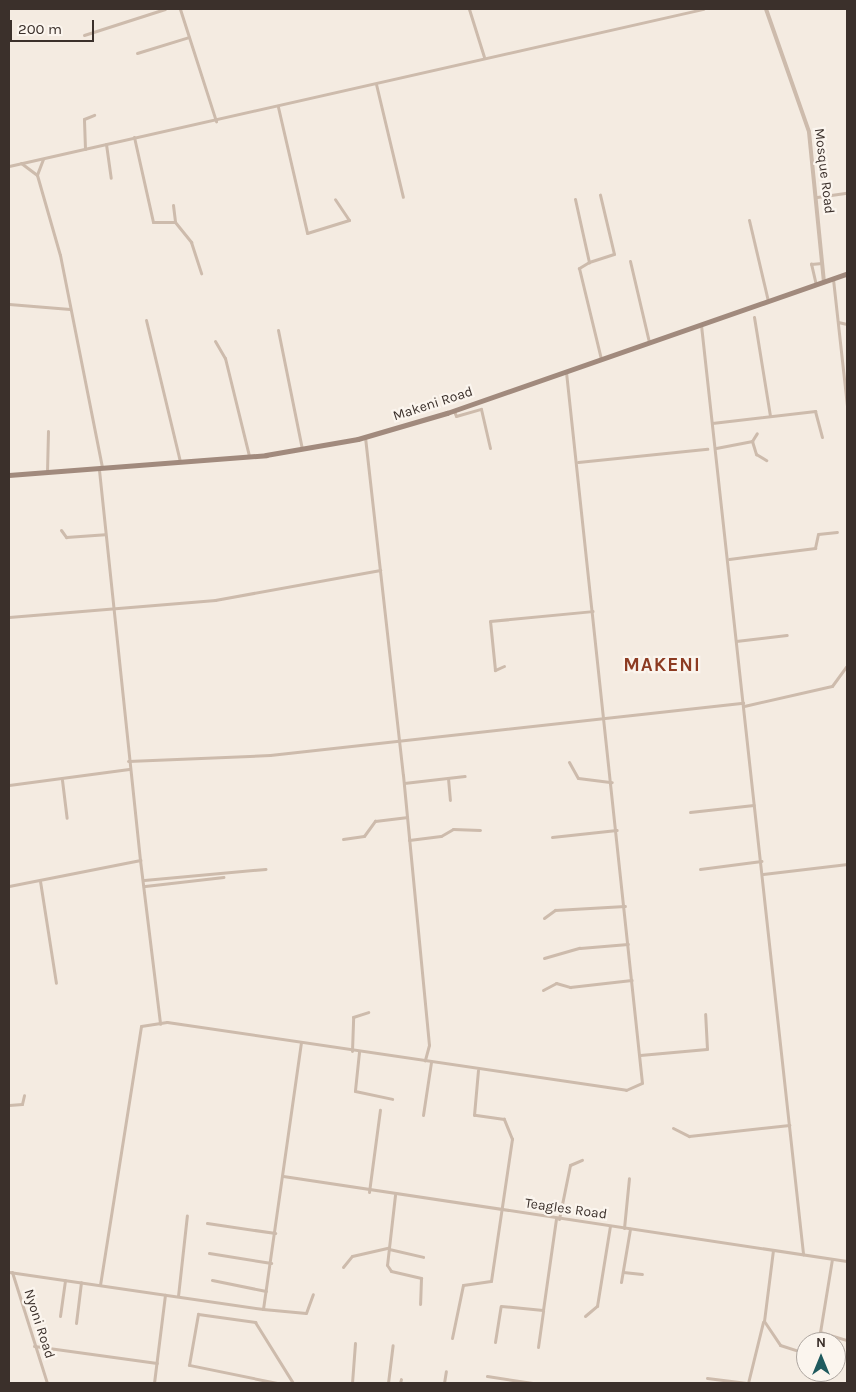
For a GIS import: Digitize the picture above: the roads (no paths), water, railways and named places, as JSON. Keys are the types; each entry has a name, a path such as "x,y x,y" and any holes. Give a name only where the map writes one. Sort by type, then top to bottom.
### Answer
{"main road":[{"name":"Makeni Road","path":"9,475 249,456 302,450 365,437 454,410 847,274"}],"street":[{"path":"84,35 165,9"},
{"path":"180,9 216,121"},
{"path":"469,9 484,57"},
{"path":"9,166 134,137 216,121 484,57 703,9"},
{"name":"Mosque Road","path":"766,9 810,132 824,282"},
{"path":"137,53 190,37"},
{"path":"376,84 403,197"},
{"path":"278,106 307,233 349,220 335,199"},
{"path":"85,149 84,119 94,115"},
{"path":"134,137 153,222 175,222"},
{"path":"106,144 111,178"},
{"path":"43,159 37,175 70,309 101,468 111,609 128,769 144,880 160,1024"},
{"path":"21,163 37,175"},
{"path":"817,197 847,193"},
{"path":"600,195 614,254 589,262 579,268 601,359"},
{"path":"575,198 589,262"},
{"path":"172,205 175,222 190,241 202,273"},
{"path":"749,220 768,302"},
{"path":"630,261 650,342"},
{"path":"816,285 811,264 822,263"},
{"path":"833,279 847,405"},
{"path":"9,304 70,309"},
{"path":"754,317 770,416"},
{"path":"146,320 180,462"},
{"path":"838,322 847,324"},
{"path":"701,324 729,560 736,641 763,874 802,1254"},
{"path":"278,330 302,450"},
{"path":"215,341 225,358 249,456"},
{"path":"100,1285 137,1031 141,1026 160,1024 425,1060 478,1070 634,1090 642,1084 606,718 578,462 566,371"},
{"path":"454,410 456,416 481,409 490,448"},
{"path":"712,423 817,412 822,437"},
{"path":"48,430 48,472"},
{"path":"716,448 752,441 757,433"},
{"path":"365,437 404,782 429,1045 425,1060"},
{"path":"752,441 756,454 766,460"},
{"path":"578,462 707,449"},
{"path":"61,530 66,537 105,534"},
{"path":"729,560 815,548 818,534 837,532"},
{"path":"9,617 215,600 380,570"},
{"path":"504,666 495,670 490,620 593,610"},
{"path":"736,641 787,635"},
{"path":"128,761 270,755 743,704 832,686 846,666"},
{"path":"570,762 578,778 612,782"},
{"path":"9,785 62,780 128,769"},
{"path":"404,782 465,776"},
{"path":"448,778 450,800"},
{"path":"62,780 67,818"},
{"path":"690,812 754,805"},
{"path":"343,839 364,836 375,822 406,817"},
{"path":"409,840 441,836 453,829 480,830"},
{"path":"552,837 617,830"},
{"path":"9,886 140,860"},
{"path":"700,869 761,861"},
{"path":"763,874 847,864"},
{"path":"144,880 266,869"},
{"path":"144,886 223,877"},
{"path":"40,881 56,983"},
{"path":"544,918 556,910 624,906"},
{"path":"544,958 571,950 628,944"},
{"path":"543,990 556,983 570,987 632,980"},
{"path":"352,1050 353,1017 368,1012"},
{"path":"640,1055 707,1049 705,1014"},
{"path":"264,1309 301,1043"},
{"path":"359,1052 355,1091 392,1099"},
{"path":"423,1115 432,1062"},
{"path":"452,1338 462,1285 491,1281 512,1139 504,1119 473,1113 478,1070"},
{"path":"9,1105 22,1104 24,1095"},
{"path":"369,1192 380,1110"},
{"path":"672,1128 689,1136 788,1125"},
{"path":"538,1347 557,1219 570,1165 582,1160"},
{"name":"Teagles Road","path":"283,1176 369,1192 847,1261"},
{"path":"624,1228 628,1178"},
{"path":"395,1195 388,1269 421,1278 420,1304"},
{"path":"178,1296 186,1215"},
{"path":"207,1223 275,1233"},
{"path":"585,1316 597,1306 610,1226"},
{"path":"621,1282 630,1229"},
{"path":"343,1267 352,1256 389,1249 423,1257"},
{"path":"708,1378 747,1383 764,1321 773,1250"},
{"path":"209,1253 271,1262"},
{"path":"832,1259 820,1332 847,1340"},
{"path":"10,1272 306,1314 313,1294"},
{"name":"Nyoni Road","path":"10,1272 47,1383"},
{"path":"623,1272 642,1274"},
{"path":"60,1316 65,1280"},
{"path":"212,1280 266,1291"},
{"path":"76,1323 81,1282"},
{"path":"154,1383 165,1294"},
{"path":"495,1342 502,1306 543,1310"},
{"path":"277,1383 189,1365 198,1314 255,1322 293,1383"},
{"path":"764,1321 780,1345 796,1350"},
{"path":"352,1383 355,1343"},
{"path":"388,1383 393,1345"},
{"path":"34,1346 156,1363"},
{"path":"444,1383 446,1371"},
{"path":"487,1376 532,1383"},
{"path":"400,1383 401,1379"}],"district":[{"name":"MAKENI","path":"662,666"}]}
